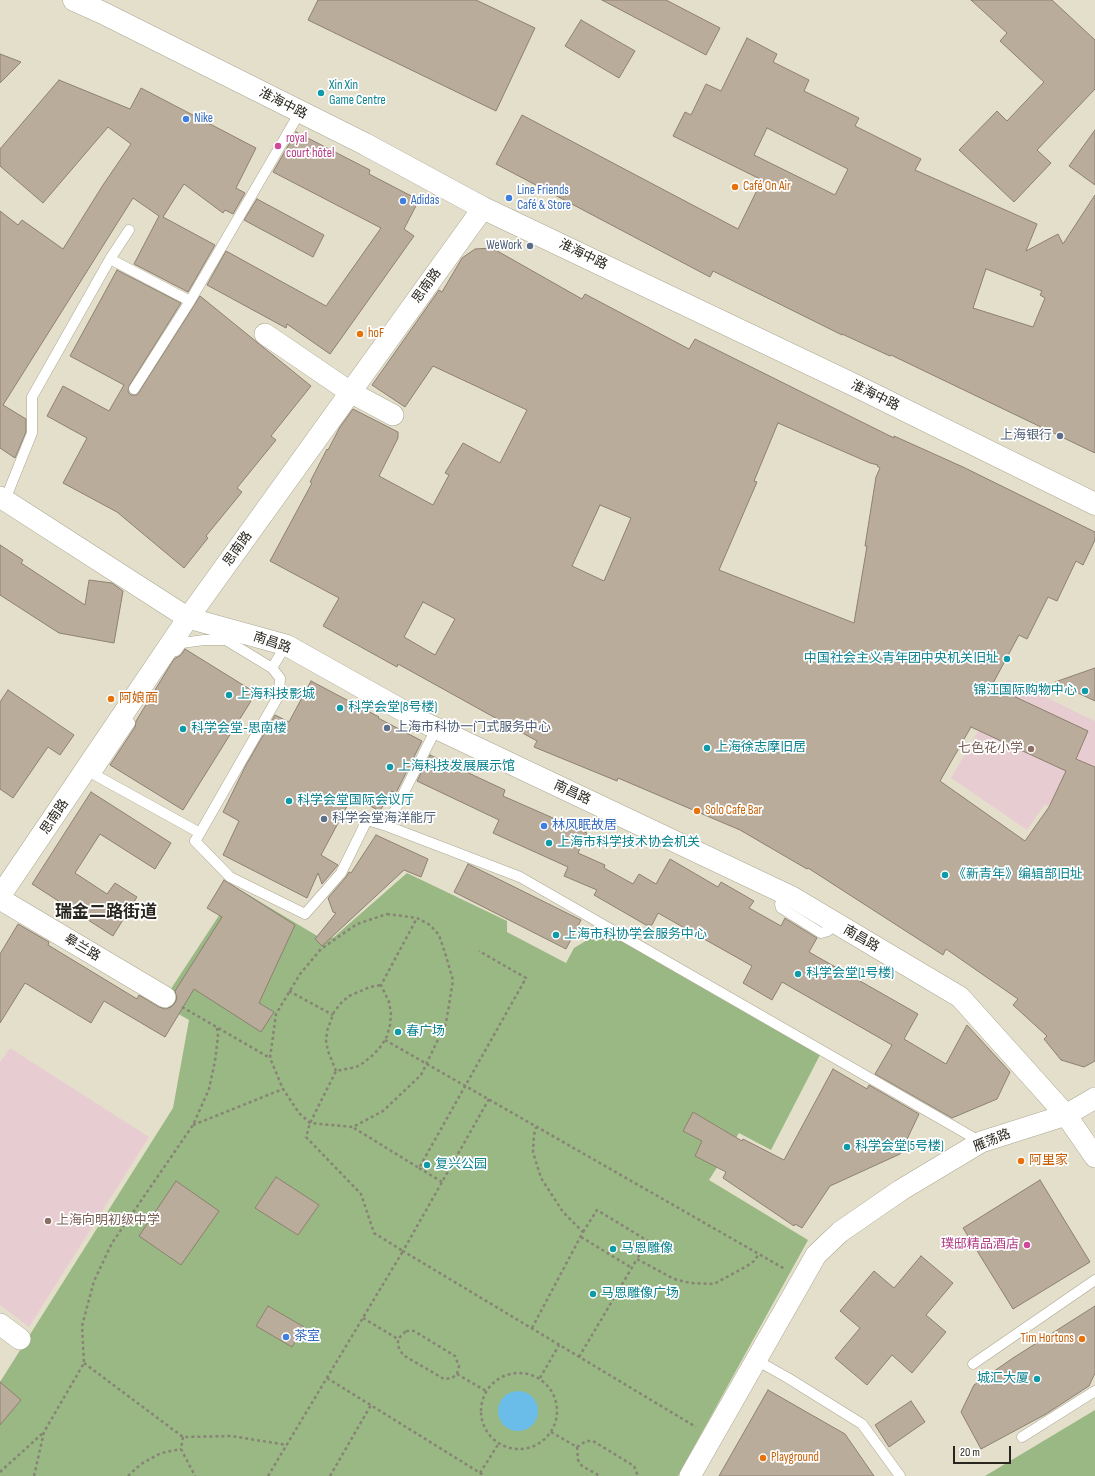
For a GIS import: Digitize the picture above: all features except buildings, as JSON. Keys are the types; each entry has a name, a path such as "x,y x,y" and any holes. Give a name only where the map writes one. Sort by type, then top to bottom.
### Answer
{"main road":[{"name":"淮海中路","path":"74,0 110,16 365,144 483,208 852,384 1095,504"}],"street":[{"name":"思南路","path":"0,898 91,773 188,618 483,208"},
{"path":"265,334 350,392 393,415"},
{"name":"南昌路","path":"2,498 188,618 286,645 436,729 784,894 960,997 1066,1115 1095,1157"},
{"name":"皋兰路","path":"0,898 165,997"},
{"name":"雁荡路","path":"690,1476 816,1255 840,1232 901,1190 981,1142 1066,1115 1095,1098"},
{"path":"0,1324 20,1339"}],"lane":[{"path":"134,389 190,300 300,112"},
{"path":"2,498 32,433 32,397 110,259 129,230"},
{"path":"110,259 190,300"},
{"path":"200,833 91,773 182,643 204,640 226,640 272,668 280,678 278,695 195,842 230,877 305,914 341,873 367,820 387,826 520,877 981,1142"},
{"path":"272,668 286,645"},
{"path":"387,826 436,729"},
{"path":"973,1364 1095,1280"},
{"path":"756,1360 862,1424 900,1476"},
{"path":"1022,1437 1095,1391"}],"path":[{"path":"353,1127 384,1111 421,1075 446,1024 453,980 439,935 430,925 417,918 387,914 357,924 321,949 300,974 276,1014 270,1058 283,1089 299,1113 310,1122 353,1127 442,1182"},
{"path":"417,918 381,985 364,989 349,996 340,1003 332,1015 327,1031 326,1041 328,1051 336,1071 310,1122 306,1137 361,1194 374,1233 713,1437"},
{"path":"419,1168 526,978 479,951"},
{"path":"336,1071 356,1067 363,1063 373,1055 385,1040 390,1025 391,1013 389,1002 381,985"},
{"path":"289,991 332,1015"},
{"path":"165,997 270,1058"},
{"path":"34,1476 44,1432 84,1363 82,1326 94,1282 112,1243 193,1125 209,1089 215,1061 218,1028"},
{"path":"385,1040 802,1279"},
{"path":"193,1125 283,1089"},
{"path":"268,1476 364,1318 489,1099"},
{"path":"536,1127 533,1152 541,1178 563,1212 583,1232"},
{"path":"532,1328 583,1232 597,1210 648,1241 579,1357"},
{"path":"581,1237 632,1268"},
{"path":"637,1259 674,1279 690,1283 714,1284 747,1266 754,1261 759,1254"},
{"path":"364,1318 398,1339"},
{"path":"406,1331 414,1331 455,1356 459,1366 457,1374 452,1378 444,1379 403,1355 398,1346 398,1339 406,1331"},
{"path":"540,1378 558,1344"},
{"path":"84,1363 183,1437 231,1436 287,1445"},
{"path":"516,1372 528,1373 540,1378 549,1386 555,1397 558,1409 556,1421 551,1432 543,1441 533,1447 521,1449 509,1448 499,1443 490,1435 484,1425 481,1414 482,1402 486,1391 494,1382 504,1375 516,1372"},
{"path":"457,1374 486,1391"},
{"path":"327,1378 484,1476"},
{"path":"330,1476 371,1405"},
{"path":"0,1472 44,1432"},
{"path":"551,1432 577,1447"},
{"path":"183,1437 182,1449 195,1476"},
{"path":"577,1447 586,1441 593,1441 634,1466 638,1476"},
{"path":"480,1473 499,1443"},
{"path":"577,1447 578,1460 582,1466 600,1476"},
{"path":"128,1476 141,1464 161,1453 182,1449"}],"shaded area":[{"name":"七色花小学","path":"1008,679 1095,721 1095,838 1045,804 1027,830 951,778"},
{"name":"上海向明初级中学","path":"10,1048 149,1137 29,1327 0,1305 0,1062"}],"green space":[{"name":"复兴公园","path":"407,873 507,921 507,932 566,963 574,948 594,936 620,937 821,1053 771,1150 739,1133 709,1180 808,1240 678,1476 0,1476 0,1382 173,1108 189,1020 161,1004 237,888 324,940 334,937"},
{"path":"1095,1410 1095,1476 985,1476"}],"water":[{"path":"522,1391 529,1394 535,1400 538,1411 537,1419 529,1428 522,1431 514,1431 507,1428 499,1419 498,1407 501,1400 510,1392"}],"place":[{"name":"Xin Xin Game Centre","path":"321,93"},
{"name":"Nike","path":"186,119"},
{"name":"royal court hôtel","path":"278,146"},
{"name":"Café On Air","path":"735,187"},
{"name":"Line Friends Café & Store","path":"509,198"},
{"name":"Adidas","path":"403,201"},
{"name":"WeWork","path":"530,246"},
{"name":"hoF","path":"360,334"},
{"name":"上海银行","path":"1060,436"},
{"name":"中国社会主义青年团中央机关旧址","path":"1007,659"},
{"name":"锦江国际购物中心","path":"1085,691"},
{"name":"上海科技影城","path":"229,695"},
{"name":"阿娘面","path":"111,699"},
{"name":"科学会堂(8号楼)","path":"340,708"},
{"name":"上海市科协一门式服务中心","path":"387,728"},
{"name":"科学会堂-思南楼","path":"183,729"},
{"name":"上海徐志摩旧居","path":"707,748"},
{"name":"七色花小学","path":"1031,749"},
{"name":"上海科技发展展示馆","path":"390,767"},
{"name":"科学会堂国际会议厅","path":"289,801"},
{"name":"Solo Cafe Bar","path":"697,811"},
{"name":"科学会堂海洋能厅","path":"324,819"},
{"name":"林风眠故居","path":"544,826"},
{"name":"上海市科学技术协会机关","path":"549,843"},
{"name":"《新青年》编辑部旧址","path":"945,875"},
{"name":"上海市科协学会服务中心","path":"556,935"},
{"name":"科学会堂(1号楼)","path":"798,974"},
{"name":"春广场","path":"398,1032"},
{"name":"科学会堂(5号楼)","path":"847,1147"},
{"name":"阿里家","path":"1021,1161"},
{"name":"复兴公园","path":"427,1165"},
{"name":"上海向明初级中学","path":"48,1221"},
{"name":"璞邸精品酒店","path":"1027,1245"},
{"name":"马恩雕像","path":"613,1249"},
{"name":"马恩雕像广场","path":"593,1294"},
{"name":"茶室","path":"286,1337"},
{"name":"Tim Hortons","path":"1082,1339"},
{"name":"城汇大厦","path":"1037,1379"},
{"name":"Playground","path":"763,1458"}],"district":[{"name":"瑞金二路街道","path":"106,913"}]}
